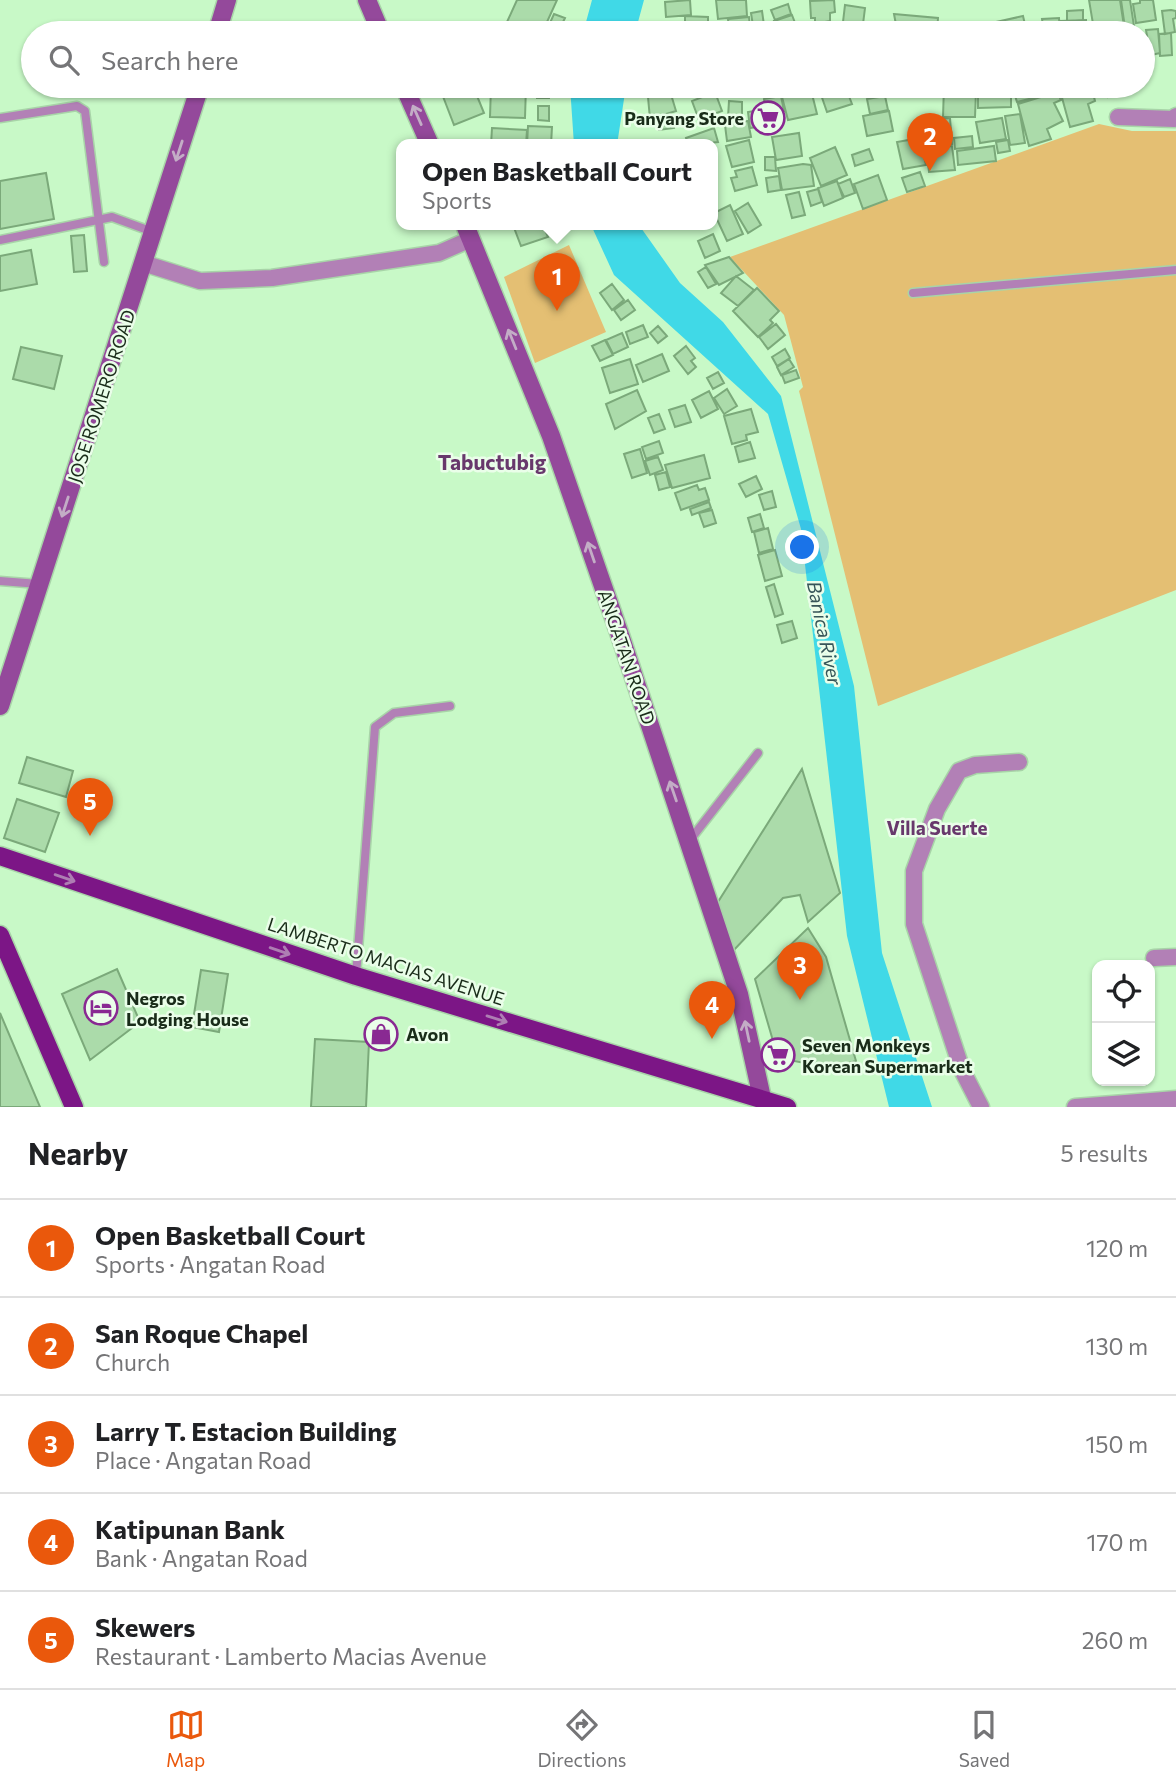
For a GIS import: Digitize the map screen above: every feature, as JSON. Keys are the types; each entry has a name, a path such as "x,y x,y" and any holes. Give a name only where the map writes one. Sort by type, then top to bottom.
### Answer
{"main road":[{"path":"221,21 227,0"},
{"path":"367,0 376,21"},
{"name":"JOSE ROMERO ROAD","path":"0,706 196,98"},
{"path":"409,98 427,139"},
{"name":"ANGATAN ROAD","path":"468,232 551,436 690,839 739,994 762,1098"},
{"name":"LAMBERTO MACIAS AVENUE","path":"0,856 356,976 787,1107"},
{"path":"0,935 74,1107"}],"street":[{"path":"1118,117 1174,119 1176,116"},
{"path":"143,263 200,281 272,278 439,253 468,232"},
{"path":"981,1107 962,1070 914,924 914,872 937,809 959,771 975,765 1019,762"},
{"path":"1154,958 1176,957"},
{"path":"1075,1107 1176,1100"}],"lane":[{"path":"0,118 77,106 85,111 104,262"},
{"path":"0,240 112,217 153,232"},
{"path":"913,293 1176,270"},
{"path":"0,581 40,584"},
{"path":"356,976 375,727 394,713 450,706"},
{"path":"690,839 758,752"}],"shaded area":[{"path":"1099,124 1132,131 1176,131 1176,590 878,706 799,391 803,387 784,315 730,257"},
{"path":"569,245 606,332 535,363 504,277"}],"water":[{"path":"592,0 644,0 638,21 586,21"},
{"path":"571,98 624,98 618,139 574,139"},
{"name":"Banica River","path":"593,230 643,230 680,283 723,322 781,396 854,686 882,953 932,1107 889,1107 847,936 801,529 768,414 614,275"}],"building":[{"path":"517,0 557,0 547,21 507,21"},
{"path":"690,0 691,15 666,17 665,2"},
{"path":"716,0 746,0 747,16 718,19"},
{"path":"834,0 835,12 830,13 830,21 815,21 815,18 811,18 810,1"},
{"path":"1089,0 1120,0 1123,21 1092,21"},
{"path":"1121,0 1130,0 1133,21 1124,21"},
{"path":"1140,0 1153,0 1156,20 1136,21 1133,4 1140,3"},
{"path":"788,4 791,14 775,20 771,10"},
{"path":"845,5 865,8 863,21 843,21"},
{"path":"1083,10 1083,20 1067,21 1067,11"},
{"path":"762,11 763,21 752,21 751,13"},
{"path":"1162,11 1176,11 1176,18 1173,19 1175,32 1165,34"},
{"path":"554,14 565,18 564,21 551,21"},
{"path":"894,14 938,18 938,21 895,21"},
{"path":"792,15 794,21 774,21"},
{"path":"685,16 708,17 708,21 685,21"},
{"path":"1023,16 1024,21 1000,21"},
{"path":"749,17 749,21 728,21"},
{"path":"1059,18 1059,21 1042,21"},
{"path":"1155,29 1158,29 1160,53 1155,54"},
{"path":"1171,33 1172,55 1160,56 1159,34"},
{"path":"444,98 478,98 484,113 454,125"},
{"path":"491,98 526,98 525,118 490,117"},
{"path":"648,98 672,98 676,111 650,119"},
{"path":"717,98 722,111 699,120 692,101"},
{"path":"781,98 784,111 766,114 764,99"},
{"path":"782,98 813,98 817,114 788,120"},
{"path":"822,98 850,98 852,104 827,112"},
{"path":"885,98 888,110 870,114 867,99"},
{"path":"944,98 976,98 975,117 943,117"},
{"path":"978,98 1011,98 1011,107 978,108"},
{"path":"1016,98 1033,98 1017,102"},
{"path":"1038,98 1060,98 1061,100 1054,103 1063,121 1047,129 1051,139 1029,146 1018,104"},
{"path":"1062,98 1094,98 1095,101 1088,104 1093,121 1070,127"},
{"path":"729,101 742,102 742,118 728,117"},
{"path":"538,106 549,106 549,121 538,120"},
{"path":"765,109 768,125 750,128 748,112"},
{"path":"889,111 893,131 867,136 863,116"},
{"path":"1020,114 1025,143 1010,145 1005,116"},
{"path":"672,116 674,128 659,130 657,118"},
{"path":"950,118 952,144 934,145 932,119"},
{"path":"1002,118 1006,139 980,143 976,122"},
{"path":"748,121 751,137 727,141 725,125"},
{"path":"528,126 552,127 551,139 527,139"},
{"path":"492,128 527,130 526,139 491,139"},
{"path":"714,128 717,139 686,139"},
{"path":"799,133 802,156 776,160 772,137"},
{"path":"972,136 973,147 955,149 954,138"},
{"path":"920,138 926,165 903,169 897,142"},
{"path":"749,140 754,162 732,167 726,146"},
{"path":"1008,140 1010,151 998,153 996,142"},
{"path":"952,146 955,170 929,172 926,148"},
{"path":"994,146 996,161 958,165 957,151"},
{"path":"835,147 847,175 821,186 810,158"},
{"path":"869,149 873,160 855,166 852,155"},
{"path":"765,157 775,157 776,171 765,170"},
{"path":"811,165 814,186 782,190 778,168"},
{"path":"752,167 757,185 735,191 731,178 737,177 735,171"},
{"path":"920,172 925,186 907,192 902,178"},
{"path":"46,173 54,219 0,229 0,181"},
{"path":"878,175 887,200 863,209 854,184"},
{"path":"779,176 781,190 768,192 766,178"},
{"path":"850,179 855,193 844,197 838,184"},
{"path":"837,181 843,198 824,206 818,188"},
{"path":"818,189 822,202 811,206 807,192"},
{"path":"799,192 805,215 792,218 786,195"},
{"path":"748,203 761,225 748,233 735,211"},
{"path":"730,205 743,234 727,241 718,222 718,211"},
{"path":"515,230 545,230 548,237 521,246"},
{"path":"713,234 720,251 705,258 698,241"},
{"path":"84,235 87,271 74,272 71,236"},
{"path":"31,250 37,284 0,291 0,256"},
{"path":"729,257 743,273 719,285 705,265"},
{"path":"706,267 716,284 708,288 698,272"},
{"path":"736,276 754,290 738,306 721,293"},
{"path":"612,284 624,300 612,310 600,293"},
{"path":"757,288 779,311 770,320 773,323 758,337 733,311"},
{"path":"628,300 635,310 621,320 614,310"},
{"path":"776,324 785,335 768,349 759,337"},
{"path":"643,325 648,337 630,344 626,332"},
{"path":"658,326 667,336 658,343 650,333"},
{"path":"622,333 628,347 613,354 606,340"},
{"path":"605,340 613,355 600,361 592,346"},
{"path":"686,346 695,358 691,361 696,367 688,374 674,356"},
{"path":"21,347 62,356 54,389 13,379"},
{"path":"785,349 790,358 777,366 772,357"},
{"path":"662,354 669,371 643,382 636,365"},
{"path":"630,359 638,384 610,393 602,368"},
{"path":"789,359 794,367 781,375 777,367"},
{"path":"796,370 799,378 785,383 782,375"},
{"path":"718,372 724,383 713,389 707,378"},
{"path":"727,389 737,406 724,414 714,398"},
{"path":"637,390 646,411 615,429 606,404"},
{"path":"709,391 718,409 701,418 692,400"},
{"path":"685,405 691,422 675,427 669,410"},
{"path":"751,409 758,432 746,435 747,440 732,444 724,416"},
{"path":"659,414 665,429 654,433 648,418"},
{"path":"659,441 663,453 646,459 642,447"},
{"path":"750,442 755,458 739,462 735,447"},
{"path":"640,449 647,473 632,478 624,454"},
{"path":"704,455 710,478 672,488 665,465"},
{"path":"658,457 663,470 650,475 645,461"},
{"path":"666,472 670,487 659,490 655,475"},
{"path":"756,476 762,489 746,497 739,484"},
{"path":"697,485 699,490 705,488 709,500 681,510 675,493"},
{"path":"772,491 776,507 764,510 759,495"},
{"path":"709,502 711,508 692,515 690,509"},
{"path":"712,510 716,523 704,527 699,513"},
{"path":"760,514 764,528 752,532 748,518"},
{"path":"768,528 773,549 759,553 754,532"},
{"path":"775,550 782,576 765,581 758,555"},
{"path":"774,584 783,614 775,617 766,587"},
{"path":"792,621 797,638 782,643 777,625"},
{"path":"27,757 73,771 66,797 19,783"},
{"path":"802,769 840,893 808,922 800,895 783,898 733,951 718,902"},
{"path":"17,799 59,813 45,852 4,838"},
{"path":"808,928 826,957 856,1061 831,1068 778,1058 755,979"},
{"name":"Negros Lodging House","path":"117,969 140,1022 90,1060 62,994"},
{"path":"201,970 228,974 219,1032 192,1027"},
{"path":"0,1013 40,1107 0,1107"},
{"path":"315,1039 369,1042 366,1107 311,1107"}],"place":[{"name":"Panyang Store","path":"768,118"},
{"name":"San Roque Chapel","path":"930,171"},
{"name":"Open Basketball Court","path":"557,311"},
{"name":"Skewers","path":"90,836"},
{"name":"Larry T. Estacion Building","path":"800,1000"},
{"name":"Negros Lodging House","path":"101,1008"},
{"name":"Avon","path":"381,1034"},
{"name":"Katipunan Bank","path":"712,1039"},
{"name":"Seven Monkeys Korean Supermarket","path":"778,1055"}],"district":[{"name":"Tabuctubig","path":"492,461"},
{"name":"Villa Suerte","path":"937,827"}]}
